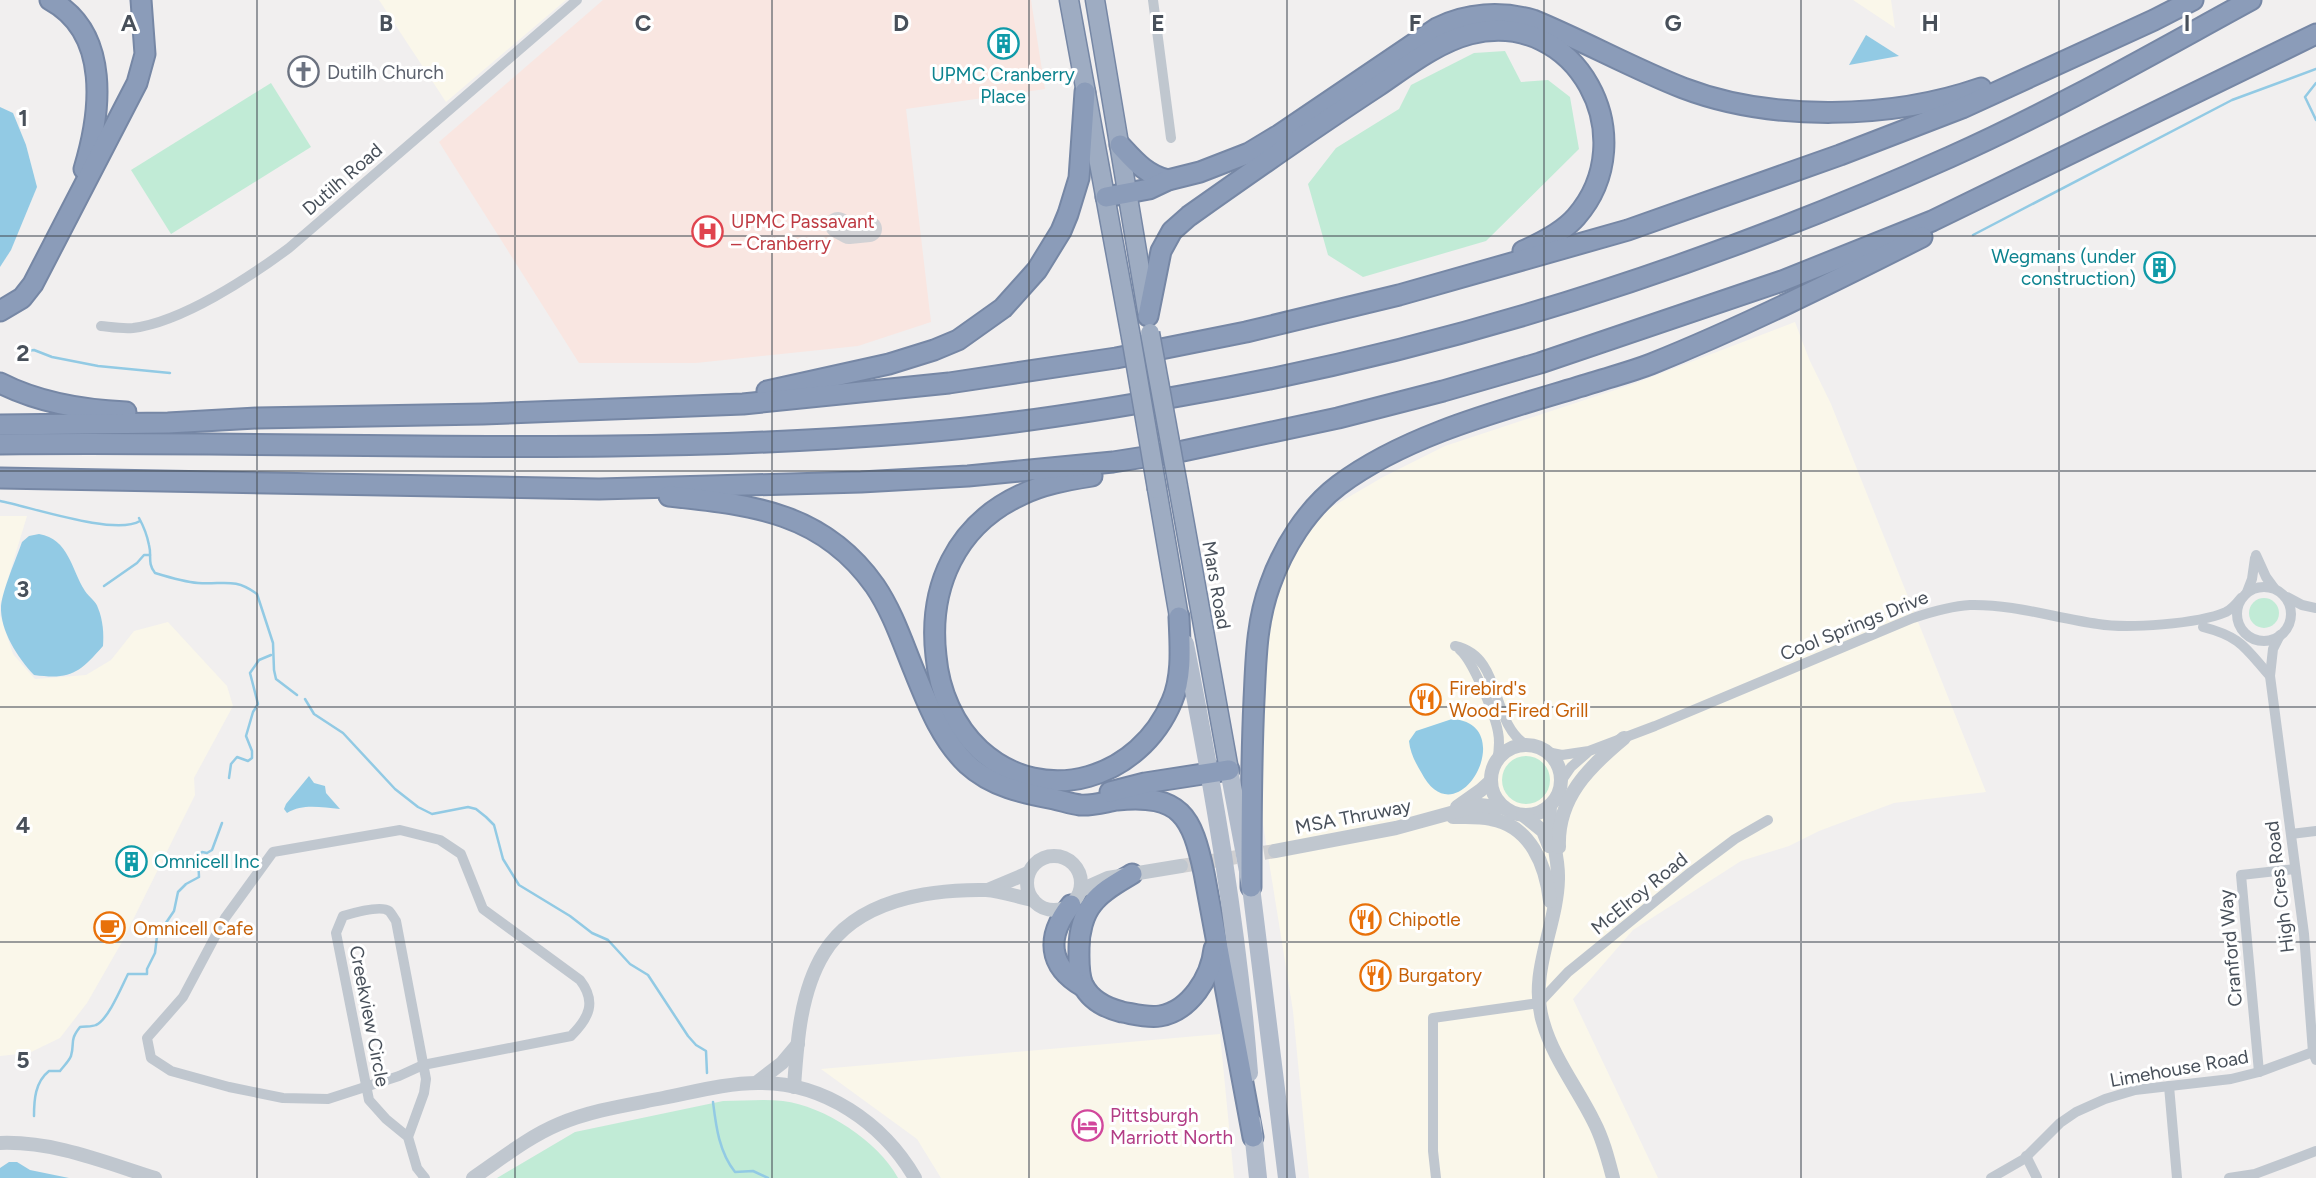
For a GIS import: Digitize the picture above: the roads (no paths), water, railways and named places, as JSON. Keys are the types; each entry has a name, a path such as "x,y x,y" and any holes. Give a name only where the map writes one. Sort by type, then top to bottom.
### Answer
{"highway":[{"path":"50,0 62,8 82,29 91,46 96,71 94,120 89,151 65,223"},
{"path":"0,312 15,304 28,291 143,69 146,46 141,0"},
{"name":"Mars Road","path":"1069,0 1179,617"},
{"name":"Mars Road","path":"1095,0 1178,485 1220,772"},
{"path":"0,425 495,414 743,404 950,383 1051,369 1246,332 1399,295 1538,257 1699,206 1962,108 2193,0"},
{"path":"0,444 147,442 643,446 795,442 1021,422 1226,389 1465,333 1649,276 1788,224 1952,156 2121,71 2251,0"},
{"path":"1106,197 1150,189 1168,180 1200,172 1249,153 1437,28 1468,16 1517,15 1685,88 1735,103 1804,111 1879,109 1925,103 1964,94 2085,51"},
{"path":"1149,325 1161,251 1172,231 1200,208 1302,136 1442,44 1470,34 1489,31 1504,30 1539,37 1569,58 1591,87 1599,106 1604,153 1591,196 1575,218 1544,242 1504,260 1399,295"},
{"path":"0,478 599,489 861,482 968,476 1113,462 1238,440 1338,418 1540,363 1782,281 1932,221 2316,34"},
{"path":"1251,887 1252,740 1256,643 1261,610 1288,545 1315,508 1339,486 1440,431 1649,365 1829,284 2011,193 2204,88"},
{"path":"676,406 786,387 934,351 958,340 1003,308 1037,270 1061,231 1068,214 1079,178 1085,92"},
{"path":"1120,145 1141,168 1168,180"},
{"path":"0,383 28,396 67,406 113,412 257,418"},
{"path":"1179,617 1179,670 1173,698 1165,717 1138,750 1118,765 1098,775 1080,779 1046,780 1020,774 995,761 965,734 951,710 940,680 935,654 934,622 939,589 951,560 974,528 987,516 1019,495 1052,484 1150,466 1238,440"},
{"path":"599,489 757,508 811,528 851,559 875,587 888,610 931,712 955,751 979,773 999,785 1034,796 1081,805 1148,800 1172,807 1183,816 1192,827 1197,840 1253,1137"},
{"path":"1054,799 1095,796 1145,783 1220,772"},
{"path":"1084,987 1079,960 1079,937 1091,904 1102,893 1132,874"},
{"path":"1076,898 1060,919 1054,942 1060,968 1069,979 1084,987 1108,1009 1141,1016 1160,1016 1181,1007 1203,983 1213,963 1215,941"}],"main road":[{"name":"Mars Road","path":"1179,617 1251,887 1287,1178"},
{"name":"Mars Road","path":"1220,772 1227,883 1258,1178"}],"street":[{"name":"Dutilh Road","path":"100,326 129,328 164,319 219,294 254,273 289,248 577,0"},
{"path":"1153,0 1171,138"},
{"path":"2284,631 2290,609 2266,577 2256,555 2252,579 2236,615 2243,632 2253,639 2265,641 2284,631 2300,616 2316,609"},
{"path":"2244,595 2260,587 2278,591 2294,602 2316,609"},
{"name":"Cool Springs Drive","path":"1547,752 1562,755 1589,751 1891,626 1941,609 1969,605 2002,606 2101,625 2186,622 2226,611 2235,606 2244,595"},
{"name":"Cool Springs Drive","path":"2186,622 2203,626 2227,626 2243,632"},
{"path":"2203,626 2234,637 2247,647 2270,676"},
{"name":"High Cres Road","path":"2284,631 2273,649 2270,676 2304,934 2315,1056"},
{"path":"1526,745 1508,726 1490,679 1477,656 1455,646 1472,665 1497,727 1499,747 1491,781 1496,799 1543,831 1549,847 1554,869 1553,909"},
{"path":"1553,909 1562,881 1559,836 1570,796 1587,772 1624,738"},
{"path":"1497,761 1509,749 1526,745 1547,752 1557,766 1560,783 1558,794 1550,805 1537,813 1523,815"},
{"name":"Cool Springs Drive","path":"1560,783 1571,767 1589,751"},
{"name":"MSA Thruway","path":"1438,818 1491,781"},
{"name":"MSA Thruway","path":"1275,851 1438,818 1480,805 1506,808"},
{"path":"1550,805 1550,828 1558,881 1541,965 1539,1003 1550,1040 1595,1123 1613,1178"},
{"path":"1438,818 1494,819 1507,824 1534,846 1541,861 1553,909"},
{"name":"McElroy Road","path":"1539,1003 1569,972 1691,872 1735,839 1768,820"},
{"path":"400,830 440,840 461,854 483,909 580,980 588,990 590,1007 585,1023 571,1035 423,1065 366,1088 348,1091 328,1099 283,1098 171,1071 151,1058 147,1038 183,998 225,918 273,852 400,830"},
{"path":"2291,834 2316,831"},
{"path":"988,890 1028,873 1040,859 1048,856 1066,858 1079,871 1081,877 1076,898"},
{"path":"1028,873 1027,882 1033,900 1051,911 1058,911 1108,878 1181,866"},
{"name":"Cranford Way","path":"2259,1072 2241,875 2295,869"},
{"path":"1079,871 1108,878"},
{"path":"794,1087 798,1044 809,986 824,952 846,928 879,906 913,895 988,890 1033,900"},
{"name":"Creekview Circle","path":"408,1137 424,1093 426,1079 396,920 390,911 383,908 343,916 336,933 369,1100 408,1137 417,1168 425,1178"},
{"path":"2304,934 2316,933"},
{"path":"1436,1178 1433,1151 1433,1018 1539,1003"},
{"path":"756,1083 782,1063 798,1044"},
{"name":"Limehouse Road","path":"1991,1178 2026,1156 2060,1123 2091,1105 2119,1094 2231,1079 2315,1056"},
{"path":"473,1178 527,1141 571,1119 597,1111 723,1086 756,1083 794,1087 825,1097 861,1117 888,1140 915,1178"},
{"path":"2169,1087 2177,1178"},
{"path":"0,1143 55,1147 155,1178"},
{"path":"2229,1178 2255,1174 2316,1151"},
{"path":"2026,1156 2037,1178"}],"water":[{"path":"1866,35 1899,56 1849,65"},
{"path":"0,107 13,113 26,145 37,187 11,250 0,267"},
{"path":"39,534 49,537 63,548 85,591 97,606 102,622 103,646 87,663 66,675 34,675 11,644 1,615 4,591 22,542 29,536"},
{"path":"1452,719 1472,725 1482,739 1482,756 1476,774 1465,787 1451,794 1436,790 1421,772 1409,741 1416,731"},
{"path":"309,776 314,783 325,786 326,793 340,809 306,807 287,813 284,809 286,804"},
{"path":"9,1162 17,1162 30,1170 69,1178 0,1178 0,1168"}],"waterway":[{"path":"1973,235 2232,100 2316,69"},
{"path":"2316,83 2305,97 2316,120"},
{"path":"24,355 27,351 34,350 52,357 98,366 170,373"},
{"path":"0,501 93,523 128,525 140,521"},
{"path":"139,518 155,573 193,582 242,585 257,594 273,643 276,679 297,695"},
{"path":"104,586 144,555 150,555"},
{"path":"229,778 231,764 237,757 248,761 252,758 246,736 258,704 250,673 259,660 271,655"},
{"path":"305,699 314,714 343,733 395,789 418,807 432,814 468,807 476,809 486,817 494,825 503,859 519,885 570,916 592,933 608,940 630,964 648,975 688,1036 706,1051 707,1073"},
{"path":"34,1116 35,1098 41,1080 49,1071 60,1071 67,1062 71,1056 73,1039 80,1027 94,1026 101,1022 128,974 147,974 155,953 157,936 174,911 178,892 199,877 198,857 202,852 212,850 222,823"},
{"path":"713,1102 722,1147 735,1172 753,1171 768,1178"}],"tunnel":[{"path":"1181,866 1275,851"}],"place":[{"name":"UPMC Cranberry Place","path":"1003,43"},
{"name":"Dutilh Church","path":"304,72"},
{"name":"UPMC Passavant – Cranberry","path":"708,232"},
{"name":"Wegmans (under construction)","path":"2159,267"},
{"name":"Firebird's Wood-Fired Grill","path":"1426,699"},
{"name":"Omnicell Inc","path":"131,861"},
{"name":"Chipotle","path":"1365,919"},
{"name":"Omnicell Cafe","path":"110,928"},
{"name":"Burgatory","path":"1375,975"},
{"name":"Pittsburgh Marriott North","path":"1087,1126"}]}
